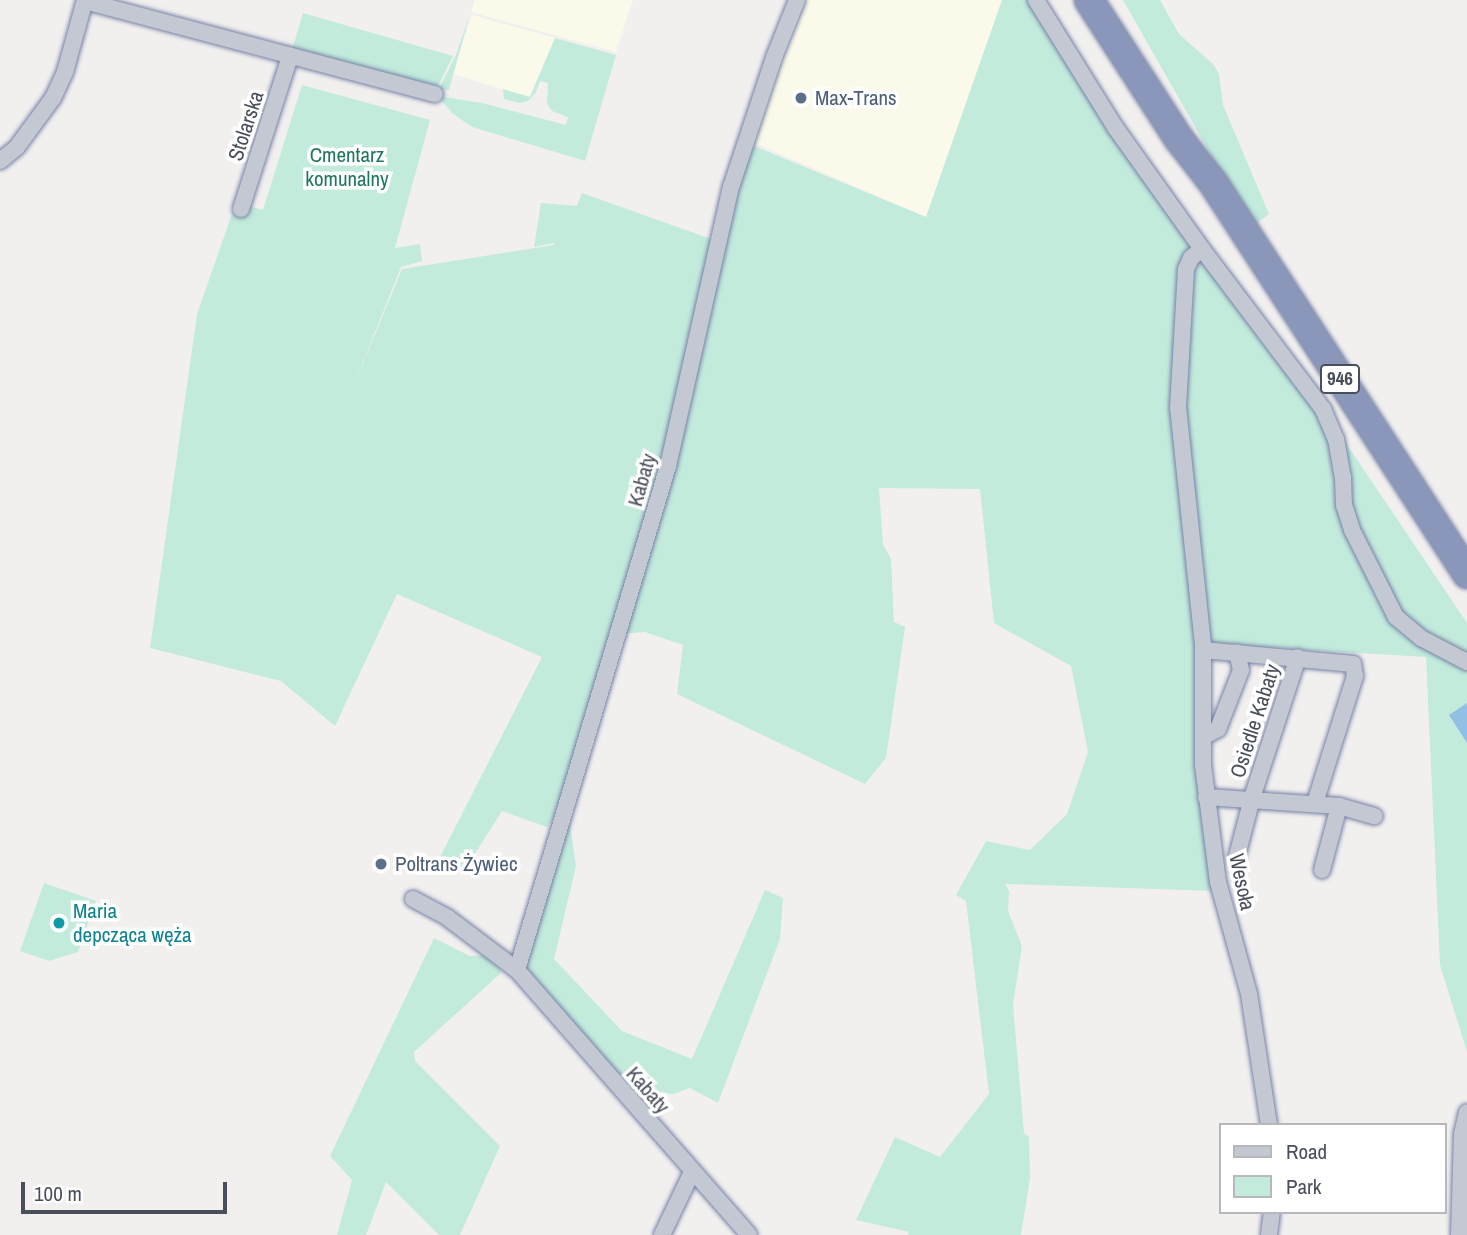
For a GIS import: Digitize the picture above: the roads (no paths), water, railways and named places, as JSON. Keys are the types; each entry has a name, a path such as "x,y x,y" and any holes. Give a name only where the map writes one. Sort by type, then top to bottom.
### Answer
{"highway":[{"name":"946","path":"1089,0 1178,139 1214,184 1467,574"},
{"name":"946","path":"1110,0 1189,132 1214,184"}],"street":[{"name":"Kabaty","path":"517,970 668,466 730,190 775,55 797,0"},
{"path":"1036,0 1115,127 1202,249 1323,409 1336,439 1343,477 1344,505 1352,530 1396,617 1421,638 1467,662"},
{"path":"0,161 17,147 53,98 65,72 85,1 435,94"},
{"name":"Stolarska","path":"241,209 290,56"},
{"name":"Wesoła","path":"1202,249 1191,258 1185,269 1178,407 1203,647 1206,797 1218,882 1249,994 1269,1123"},
{"name":"Osiedle Kabaty","path":"1203,647 1348,661 1357,669 1315,803"},
{"name":"Osiedle Kabaty","path":"1203,737 1217,729 1241,670 1237,652"},
{"name":"Osiedle Kabaty","path":"1237,856 1252,798 1298,657"},
{"name":"Osiedle Kabaty","path":"1206,797 1315,803 1339,806 1375,816"},
{"path":"1322,870 1339,806"},
{"name":"Kabaty","path":"413,900 448,918 517,970 749,1235"},
{"path":"1459,1235 1462,1134 1467,1113"},
{"path":"662,1235 692,1172"},
{"path":"1269,1235 1272,1214"}],"water":[{"path":"1467,703 1467,743 1449,715"}],"place":[{"name":"Max-Trans","path":"801,98"},
{"name":"Poltrans Żywiec","path":"381,864"},
{"name":"Maria depcząca węża","path":"59,923"}],"park label":[{"name":"Cmentarz komunalny","path":"347,167"}]}
